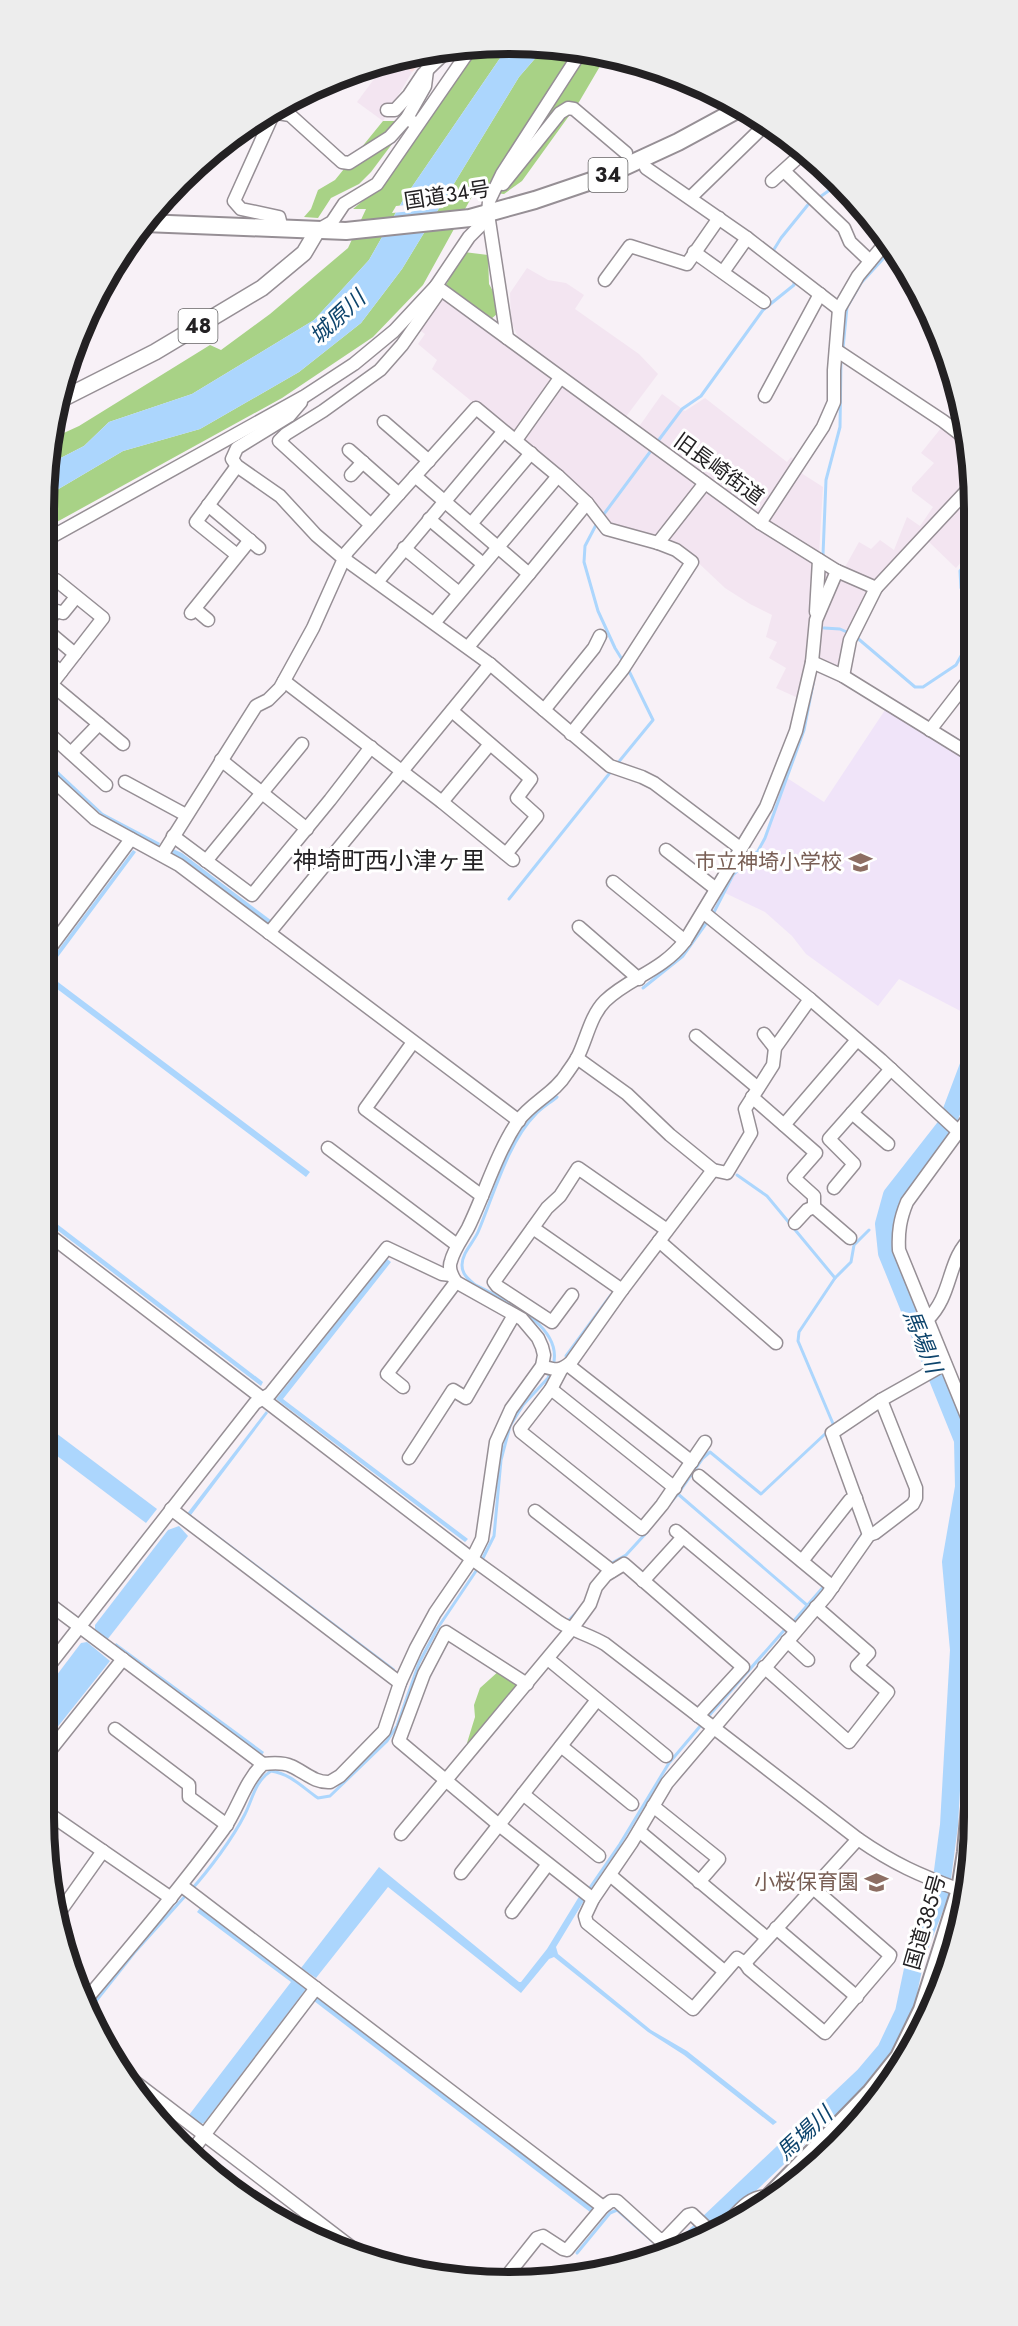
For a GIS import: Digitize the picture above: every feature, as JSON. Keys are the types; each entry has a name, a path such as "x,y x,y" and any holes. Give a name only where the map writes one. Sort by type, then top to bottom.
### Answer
{"highway":[{"name":"国道34号","path":"155,224 346,231 470,218 536,200 610,174 678,142 731,113"},
{"name":"国道385号","path":"924,2001 960,1876"},
{"name":"国道385号","path":"828,2142 875,2087"}],"main road":[{"name":"48","path":"69,394 116,364 155,352 262,288 304,253 317,231"}],"street":[{"path":"284,114 290,115 342,162 349,163 412,121 464,57"},
{"path":"507,338 488,214 491,195 576,59"},
{"path":"387,110 395,110 437,60"},
{"path":"317,231 332,222 344,204 377,184 412,121 425,86 427,62"},
{"path":"491,195 509,178 560,113 567,108 574,109 626,153"},
{"path":"270,122 234,201 241,208 279,217 282,230"},
{"path":"691,197 760,130"},
{"path":"772,181 798,158"},
{"path":"646,168 691,197 840,309"},
{"path":"784,171 844,228 850,242 870,261"},
{"path":"54,537 305,396 371,351 436,286 468,237 488,214"},
{"path":"605,280 630,246 687,264 719,218"},
{"path":"723,272 747,238"},
{"path":"760,523 823,427 834,402 841,354 840,309 848,291 881,248"},
{"path":"694,252 764,302"},
{"path":"371,525 279,441 380,370 402,345 437,295 436,286"},
{"name":"旧長崎街道","path":"436,286 760,523 837,571 876,588"},
{"path":"765,396 820,294"},
{"path":"841,354 957,431"},
{"path":"516,440 560,378"},
{"path":"305,396 288,416 237,448 232,459 237,466 280,496 315,535 343,558 435,622 490,664 613,768 654,783 740,848"},
{"path":"162,855 256,706 268,700 280,688 314,628 343,558 476,408 558,476 587,503 607,529 658,543 676,550 692,562 626,665 571,734"},
{"path":"384,422 429,461"},
{"path":"378,581 503,432"},
{"path":"349,450 399,494"},
{"path":"471,524 531,453"},
{"path":"351,475 363,462"},
{"path":"237,466 196,522 237,555"},
{"path":"415,476 529,574"},
{"path":"435,622 558,476"},
{"path":"658,543 705,483"},
{"path":"843,676 852,635 876,588 964,494"},
{"path":"468,647 587,503"},
{"path":"208,505 254,544 237,555 193,611 208,620"},
{"path":"429,519 483,564"},
{"path":"404,548 459,593"},
{"path":"403,1387 387,1374 454,1278 450,1263 457,1245 467,1230 506,1143 519,1120 535,1102 565,1077 577,1058 596,1012 605,1001 675,954 703,912 740,848 758,823 796,731 812,662 819,560"},
{"path":"816,620 837,571"},
{"path":"54,680 103,618 56,580"},
{"path":"54,615 57,611 63,612 76,597"},
{"path":"54,636 75,654"},
{"path":"544,710 594,648 600,636"},
{"path":"812,662 843,676 964,751"},
{"path":"269,933 490,664"},
{"path":"54,666 61,672"},
{"path":"284,681 442,802 509,857 537,816 517,798 531,779 452,711"},
{"path":"930,730 964,686"},
{"path":"54,694 99,724 123,744"},
{"path":"71,753 99,724"},
{"path":"54,738 106,785"},
{"path":"206,861 302,744"},
{"path":"442,802 490,744"},
{"path":"173,836 252,895 371,747"},
{"path":"221,760 307,829"},
{"path":"54,781 95,819 179,865 519,1120"},
{"path":"124,782 186,815"},
{"path":"54,943 131,839"},
{"path":"666,850 716,889"},
{"path":"613,882 685,941"},
{"path":"703,912 810,999 959,1132"},
{"path":"579,927 639,979"},
{"path":"577,1058 627,1094 670,1135 713,1170 727,1173 751,1133 744,1109 772,1065 774,1048 810,999"},
{"path":"764,1034 774,1048"},
{"path":"696,1036 755,1092 784,1125 816,1153 794,1178 814,1196 814,1207 850,1238"},
{"path":"784,1125 857,1040"},
{"path":"411,1046 365,1109 482,1196"},
{"path":"834,1188 854,1164 829,1139 891,1069"},
{"path":"852,1113 888,1144"},
{"path":"964,1125 907,1202 898,1235 899,1250 964,1409"},
{"path":"328,1148 457,1245"},
{"path":"667,1230 578,1168 560,1196 546,1208 494,1282 523,1313 538,1338 544,1355 555,1368 692,1462"},
{"path":"511,1426 555,1368 622,1290 713,1170"},
{"path":"795,1223 807,1210 814,1207"},
{"path":"533,1228 622,1290"},
{"path":"54,1239 473,1560 572,1630 591,1636 605,1644 858,1839 891,1862 956,1889"},
{"path":"659,1241 776,1343"},
{"path":"927,1320 934,1313 949,1286 956,1255 964,1244"},
{"path":"54,1659 255,1403 270,1394 387,1248 454,1278 465,1289 523,1313 552,1322 572,1295"},
{"path":"409,1458 453,1390 466,1398 523,1313"},
{"path":"869,1535 832,1433 881,1400 945,1364"},
{"path":"90,1994 171,1898 187,1889 227,1825 251,1779 263,1764 275,1762 290,1765 314,1780 330,1782 340,1776 384,1731 391,1716 400,1683 435,1613 473,1560 485,1528 490,1473 496,1442 551,1389 555,1368"},
{"path":"551,1389 675,1488"},
{"path":"705,1722 764,1667 786,1641 791,1627 816,1607 829,1584 869,1535 875,1533 913,1503 916,1498 916,1488 881,1400"},
{"path":"511,1426 642,1529 675,1488 705,1442"},
{"path":"699,1476 829,1584"},
{"path":"802,1561 850,1500 856,1498"},
{"path":"171,1509 400,1683"},
{"path":"535,1511 612,1570"},
{"path":"644,1581 679,1534 791,1627"},
{"path":"401,1834 572,1630 590,1604 596,1587 612,1570 624,1564 743,1667 705,1722 639,1832 593,1899 585,1916 587,1923 693,2009 737,1958 825,2033 890,1958 890,1954 812,1887"},
{"path":"764,1667 849,1742 888,1692 857,1666 869,1653 816,1607"},
{"path":"54,1608 263,1764"},
{"path":"527,1684 446,1632 424,1674 399,1741 499,1825 593,1899"},
{"path":"786,1641 808,1660"},
{"path":"54,1745 123,1659"},
{"path":"548,1659 666,1756"},
{"path":"461,1873 597,1700"},
{"path":"115,1729 189,1785 189,1797 227,1825"},
{"path":"561,1746 632,1804"},
{"path":"523,1794 599,1856"},
{"path":"653,1806 719,1859 699,1882"},
{"path":"54,1817 171,1898"},
{"path":"639,1832 767,1938"},
{"path":"745,1963 858,1839"},
{"path":"63,1907 103,1851"},
{"path":"512,1912 548,1864"},
{"path":"610,1875 724,1971"},
{"path":"187,1889 603,2207"},
{"path":"776,1928 857,1997"},
{"path":"195,2147 316,1988"},
{"path":"145,2090 343,2240"},
{"path":"510,2272 537,2238 543,2236 567,2250 603,2207 611,2201 617,2201 660,2240 666,2238 688,2215 692,2214 706,2227"},
{"path":"674,2240 695,2216"}],"shaded area":[{"path":"422,63 412,72 405,67"},
{"path":"405,67 412,72 383,121 357,102 378,74"},
{"path":"527,268 548,280 566,283 584,295 575,309 639,354 658,374 625,418 638,428 662,394 685,411 705,398 787,462 791,457 801,465 798,471 823,487 819,554 845,567 859,542 871,549 880,540 894,550 907,517 920,526 933,507 912,491 912,487 934,463 921,453 953,413 960,450 963,490 876,583 840,671 808,658 798,698 776,688 786,668 769,658 777,642 766,637 772,615 725,588 690,555 609,524 475,404 432,369 437,360 418,344 425,334 418,329 442,296 520,341 511,322 510,293"},
{"path":"964,502 964,558 956,568 927,540"},
{"name":"市立神埼小学校","path":"887,707 964,755 964,1013 899,979 878,1006 806,954 792,936 765,912 725,893 736,873 761,851 784,776 824,802"}],"green space":[{"path":"503,54 403,200 369,260 314,320 192,394 109,422 84,446 57,460 61,434 79,426 210,345 221,350 270,314 348,248 366,209 353,209 381,186 473,56"},
{"path":"538,55 601,64 579,102 522,181 504,194 475,191 423,285 373,337 282,398 54,523 55,491 123,451 200,429 299,372 361,323 402,269 519,77"},
{"path":"383,121 398,121 395,140 371,172 359,184 331,198 318,218 304,217 311,209 318,190 335,180"},
{"path":"464,252 488,255 489,284 494,293 497,314 491,319 446,285"},
{"path":"500,1670 522,1684 471,1746 467,1743 475,1717 474,1705 480,1688"}],"water":[{"name":"城原川","path":"503,54 538,55 519,77 402,269 361,323 299,372 200,429 123,451 55,491 57,460 84,446 109,422 192,394 314,320 369,260 403,200"},
{"path":"54,767 103,813 160,843 158,847 102,815 54,772"},
{"path":"173,849 182,853 272,921 269,924 170,853"},
{"path":"133,850 136,852 54,962 54,956"},
{"path":"54,979 310,1172 306,1177 54,987"},
{"path":"54,1222 263,1382 261,1386 54,1228"},
{"path":"387,1259 391,1262 283,1399 468,1539 465,1542 276,1399"},
{"path":"266,1411 268,1413 191,1515 395,1669 393,1672 186,1515"},
{"path":"54,1432 157,1509 146,1523 54,1454"},
{"path":"179,1526 188,1536 107,1640 95,1630 95,1625 168,1530"},
{"path":"87,1642 110,1661 54,1731 54,1679 81,1643"},
{"path":"116,1643 264,1752 262,1755 114,1646"},
{"path":"379,1867 519,1982 547,1949 580,1895 585,1899 556,1947 558,1954 651,2030 687,2051 777,2122 773,2125 684,2055 648,2032 554,1957 549,1959 521,1993 388,1887 316,1978 301,1968"},
{"path":"200,1908 306,1989 201,2124 189,2115 291,1982 197,1912"},
{"path":"317,1997 593,2208 590,2212 314,2001"}],"pier":[{"path":"447,201 443,208 392,213 396,206"}],"waterway":[{"path":"817,199 832,188"},
{"path":"775,252 773,251 781,238 811,201"},
{"path":"843,348 847,307 861,283 886,255"},
{"path":"658,441 682,409 701,396 763,310 794,285 794,280"},
{"path":"823,555 826,480 840,427 841,358"},
{"path":"601,518 650,452"},
{"path":"597,523 585,546 584,562 598,611 623,661"},
{"path":"964,566 960,571 961,588 964,595"},
{"path":"824,628 840,629 849,633"},
{"path":"855,636 915,687 923,687 956,665 964,651"},
{"path":"617,764 653,720 628,669"},
{"path":"712,916 733,875 758,851 765,838 804,730 813,684"},
{"path":"509,899 613,769"},
{"path":"643,988 683,956 708,921"},
{"name":"馬場川","path":"964,1078 946,1126 892,1195 884,1224 887,1253 963,1440 964,1487"},
{"path":"553,1366 554,1351 550,1338 540,1326 514,1306 474,1284 464,1274 462,1265 517,1140 537,1112 557,1097"},
{"path":"737,1175 767,1196 835,1278"},
{"path":"834,1426 798,1341 799,1332 835,1278 851,1262 854,1245 869,1230"},
{"path":"566,1356 611,1295"},
{"path":"481,1562 494,1536 501,1460 510,1426 523,1405 551,1372"},
{"path":"680,1491 703,1458 710,1452 761,1494 825,1434"},
{"name":"馬場川","path":"704,2228 864,2076 886,2050 904,2012 916,1955 940,1894 949,1825 959,1650 951,1562 964,1487"},
{"path":"671,1502 678,1494 808,1606"},
{"path":"612,1563 626,1555 648,1531"},
{"path":"854,1546 863,1533"},
{"path":"191,1890 234,1833 258,1785 271,1771 285,1775 318,1798 330,1796 387,1741 397,1726 419,1663 437,1629 478,1568"},
{"path":"792,1623 825,1585"},
{"path":"569,1620 578,1611"},
{"path":"706,1719 787,1627"},
{"path":"587,1892 620,1844 669,1763 702,1724"},
{"path":"94,2003 134,1953 186,1895"},
{"path":"577,2253 610,2213 617,2210 658,2247"}],"place":[{"name":"市立神埼小学校","path":"860,862"},
{"name":"小桜保育園","path":"877,1882"}],"district":[{"name":"神埼町西小津ヶ里","path":"389,860"}]}
